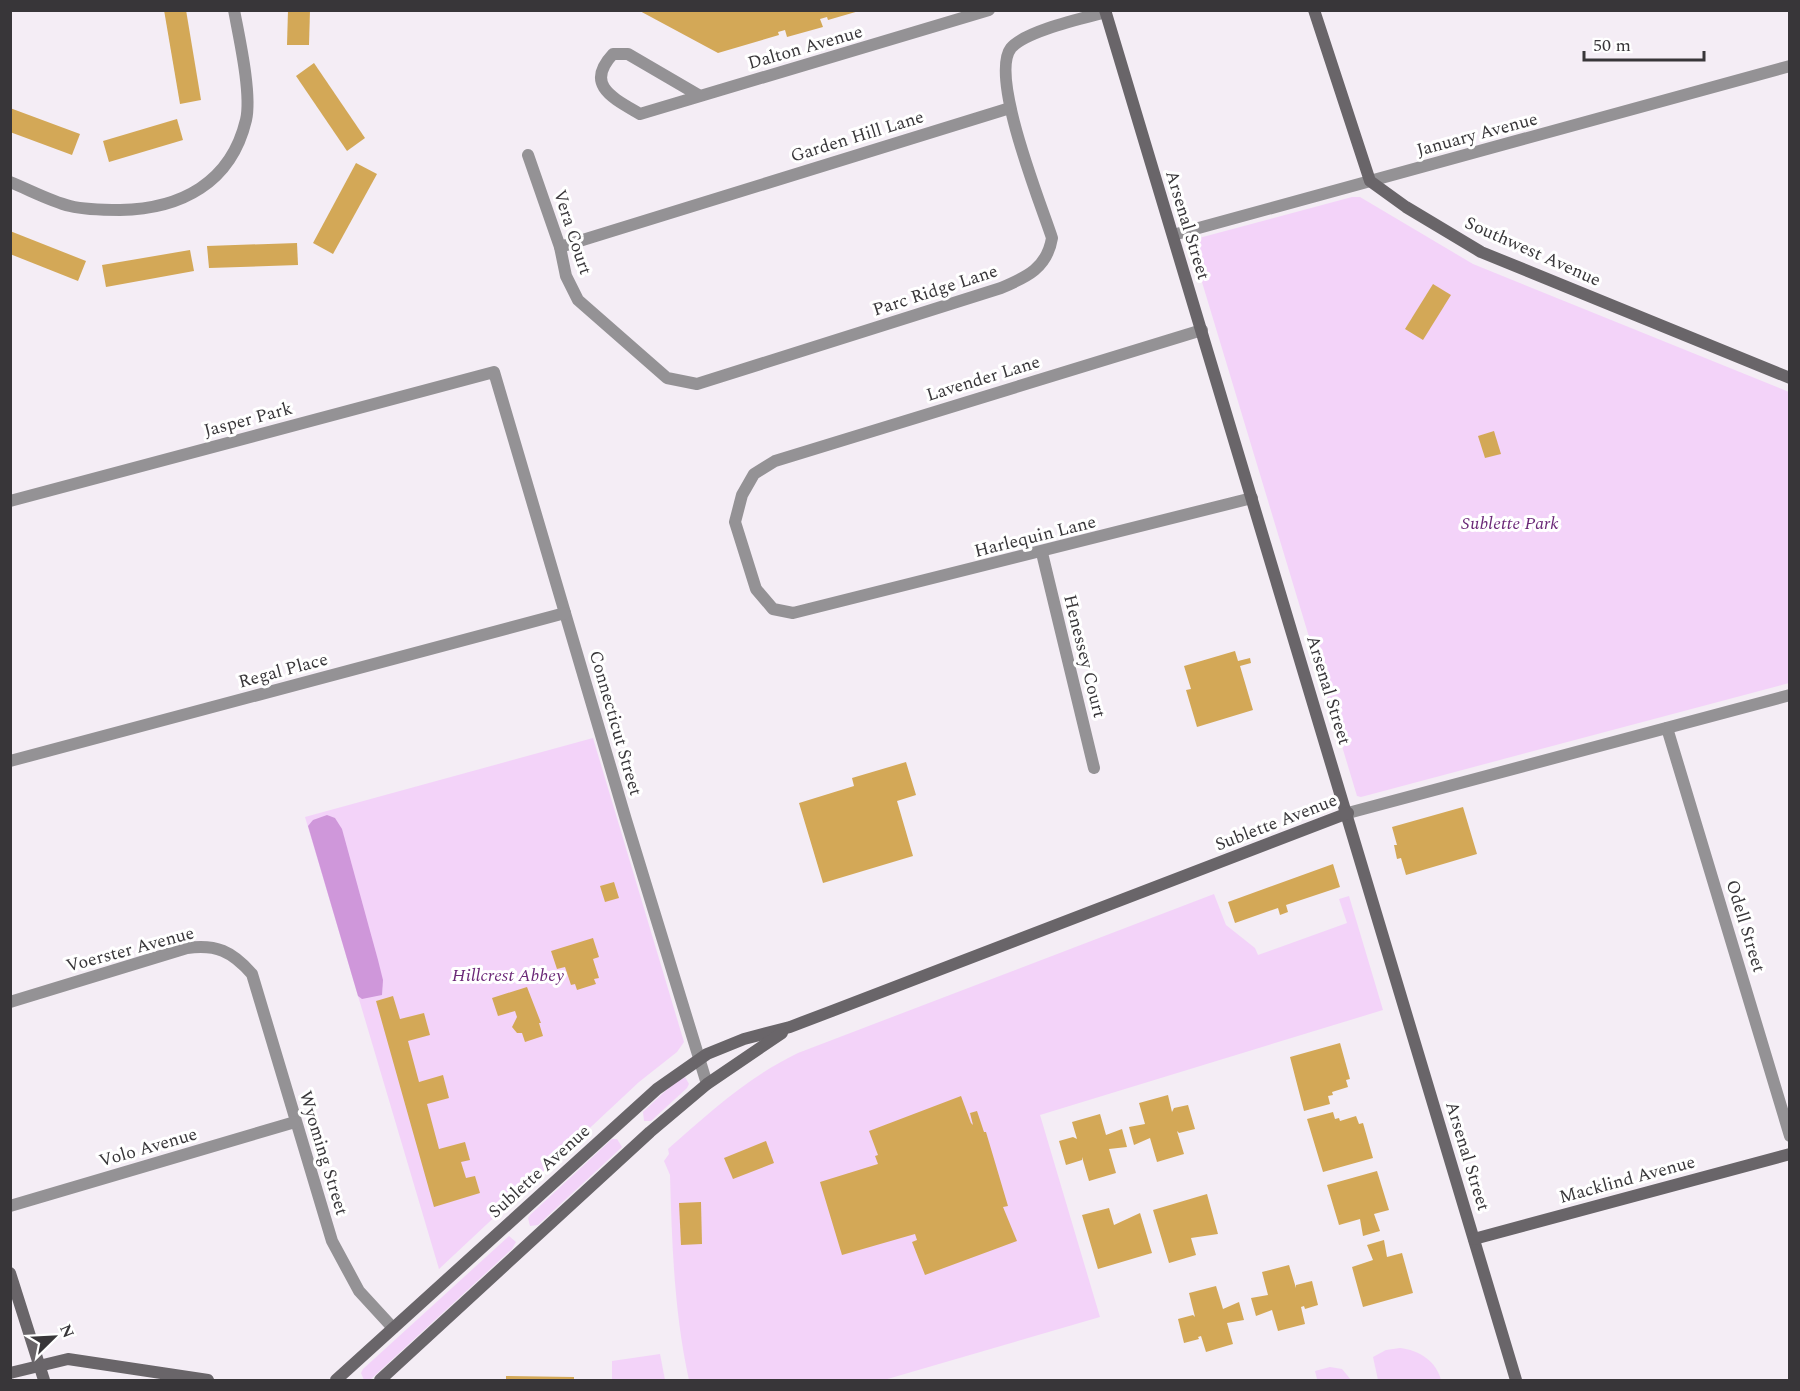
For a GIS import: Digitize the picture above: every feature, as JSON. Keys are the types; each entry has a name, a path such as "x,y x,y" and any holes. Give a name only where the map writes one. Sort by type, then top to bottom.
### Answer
{"street":[{"path":"10,182 70,206 99,210 149,210 172,204 194,194 229,163 247,117 244,60 234,10"},
{"name":"Dalton Avenue","path":"700,96 628,54 613,54 603,65 601,80 608,95 640,114 989,10"},
{"path":"1314,10 1370,181"},
{"path":"1010,108 1005,77 1006,58 1012,47 1027,37 1106,11"},
{"name":"Arsenal Street","path":"1106,11 1516,1380"},
{"name":"January Avenue","path":"1173,235 1790,66"},
{"name":"Garden Hill Lane","path":"560,247 1010,108"},
{"name":"Parc Ridge Lane","path":"677,380 697,384 1001,288 1031,273 1049,254 1052,238 1010,108"},
{"name":"Vera Court","path":"528,155 560,247 566,276 578,300 665,376 677,380"},
{"name":"Southwest Avenue","path":"1370,181 1406,207 1481,252 1790,378"},
{"name":"Lavender Lane","path":"826,607 793,613 773,609 756,589 735,522 742,495 754,474 775,461 1202,330"},
{"name":"Jasper Park","path":"10,501 494,372"},
{"name":"Connecticut Street","path":"494,372 707,1084"},
{"name":"Harlequin Lane","path":"826,607 1252,498"},
{"name":"Henessey Court","path":"1042,553 1094,768"},
{"name":"Regal Place","path":"10,761 565,613"},
{"name":"Sublette Avenue","path":"336,1380 648,1096 700,1058 744,1039 790,1027 1348,813 1790,695"},
{"name":"Odell Street","path":"1667,728 1790,1136"},
{"name":"Voerster Avenue","path":"10,1002 187,948 205,946 222,949 238,958 252,974"},
{"name":"Wyoming Street","path":"252,974 332,1241 359,1291 393,1328"},
{"name":"Sublette Avenue","path":"380,1380 650,1132 707,1084 790,1027"},
{"name":"Volo Avenue","path":"10,1206 295,1122"},
{"name":"Macklind Avenue","path":"1474,1239 1790,1154"},
{"path":"10,1274 44,1380"},
{"path":"10,1373 68,1359 208,1380"}],"green space":[{"name":"Sublette Park","path":"1352,197 1360,197 1473,264 1789,392 1789,683 1361,797 1357,796 1192,249 1199,238"},
{"name":"Hillcrest Abbey","path":"593,738 684,1042 677,1052 639,1082 439,1269 305,817"},
{"path":"1214,894 1226,925 1255,948 1258,955 1347,923 1339,899 1349,896 1383,1010 1040,1115 1100,1317 884,1380 689,1380 677,1303 670,1175 664,1161 669,1154 668,1149 746,1084 798,1053"},
{"path":"685,1077 689,1084 687,1088 651,1121 644,1121 643,1112 676,1081"},
{"path":"612,1139 617,1139 622,1147 538,1225 530,1226 528,1218 530,1215"},
{"path":"509,1236 516,1242 512,1249 371,1379 364,1380 361,1373 363,1369"},
{"path":"1400,1348 1414,1351 1426,1358 1435,1367 1441,1380 1378,1380 1373,1357 1386,1350"},
{"path":"660,1354 665,1380 612,1380 612,1361"},
{"path":"1330,1367 1342,1369 1351,1380 1314,1380 1317,1379 1315,1371"}],"shaded area":[{"path":"327,815 335,818 342,829 383,980 382,995 362,999 358,996 308,826 313,820"}],"building":[{"path":"164,10 186,10 201,100 180,104"},
{"path":"288,10 310,10 309,45 287,45"},
{"path":"638,10 859,11 828,20 827,17 820,19 823,27 787,37 785,30 778,32 779,35 718,53"},
{"path":"314,63 365,138 347,151 296,76"},
{"path":"10,108 80,134 72,155 10,132"},
{"path":"177,119 183,140 109,162 103,141"},
{"path":"356,163 377,174 333,254 313,243"},
{"path":"10,231 86,261 78,281 10,254"},
{"path":"297,243 298,265 209,268 207,246"},
{"path":"190,250 194,271 106,287 102,265"},
{"path":"1433,284 1451,295 1423,340 1405,329"},
{"path":"1494,431 1501,454 1485,458 1478,436"},
{"path":"1235,651 1238,661 1250,658 1251,663 1240,666 1253,710 1197,727 1186,690 1191,689 1184,666"},
{"path":"906,762 916,795 897,801 913,856 823,883 799,803 854,786 852,778"},
{"path":"1463,807 1477,854 1406,875 1401,858 1397,859 1394,845 1397,845 1392,827"},
{"path":"1333,864 1340,887 1286,905 1288,912 1280,915 1278,908 1235,923 1228,902"},
{"path":"614,882 619,898 605,902 600,886"},
{"path":"593,938 599,957 593,959 599,978 594,979 596,984 577,990 575,984 571,985 565,967 557,969 551,951"},
{"path":"527,987 541,1023 539,1023 543,1036 525,1042 522,1033 517,1033 512,1027 517,1017 515,1011 498,1016 492,998"},
{"path":"393,996 400,1019 424,1013 430,1035 408,1041 419,1082 443,1075 449,1098 427,1104 439,1149 465,1142 470,1160 461,1162 466,1178 475,1176 480,1193 434,1207 376,1001"},
{"path":"1340,1043 1350,1079 1346,1080 1348,1087 1332,1092 1333,1095 1328,1096 1330,1104 1304,1111 1290,1057"},
{"path":"1168,1095 1172,1112 1174,1108 1188,1105 1195,1129 1179,1133 1177,1131 1184,1154 1157,1162 1150,1138 1134,1145 1129,1127 1145,1124 1139,1103"},
{"path":"961,1096 971,1123 973,1125 970,1113 977,1111 984,1132 986,1132 1008,1206 1003,1207 1017,1241 925,1275 912,1242 917,1240 915,1234 842,1255 820,1182 878,1164 875,1156 878,1155 869,1131"},
{"path":"1333,1112 1335,1119 1339,1118 1340,1121 1356,1116 1359,1124 1363,1123 1373,1158 1323,1172 1307,1119"},
{"path":"1100,1114 1106,1135 1122,1129 1127,1147 1109,1149 1116,1173 1089,1181 1082,1157 1082,1160 1066,1165 1059,1141 1073,1137 1077,1139 1072,1122"},
{"path":"766,1141 774,1163 733,1179 724,1158"},
{"path":"1377,1171 1389,1210 1374,1214 1380,1231 1363,1236 1360,1219 1339,1225 1327,1185"},
{"path":"1207,1194 1218,1234 1191,1238 1196,1255 1169,1263 1153,1210"},
{"path":"701,1202 702,1244 681,1245 679,1203"},
{"path":"1109,1208 1114,1225 1140,1213 1152,1253 1098,1269 1082,1215"},
{"path":"1384,1240 1387,1257 1402,1253 1413,1293 1363,1307 1352,1267 1373,1260 1367,1245"},
{"path":"1289,1265 1296,1288 1296,1285 1312,1281 1318,1305 1305,1309 1304,1306 1301,1307 1305,1324 1278,1331 1272,1310 1256,1316 1251,1298 1268,1295 1262,1272"},
{"path":"1216,1286 1223,1309 1239,1302 1244,1320 1227,1323 1233,1344 1206,1352 1201,1336 1198,1337 1199,1339 1184,1343 1178,1319 1193,1315 1195,1317 1189,1293"},
{"path":"506,1376 574,1377 574,1380 506,1380"}]}
